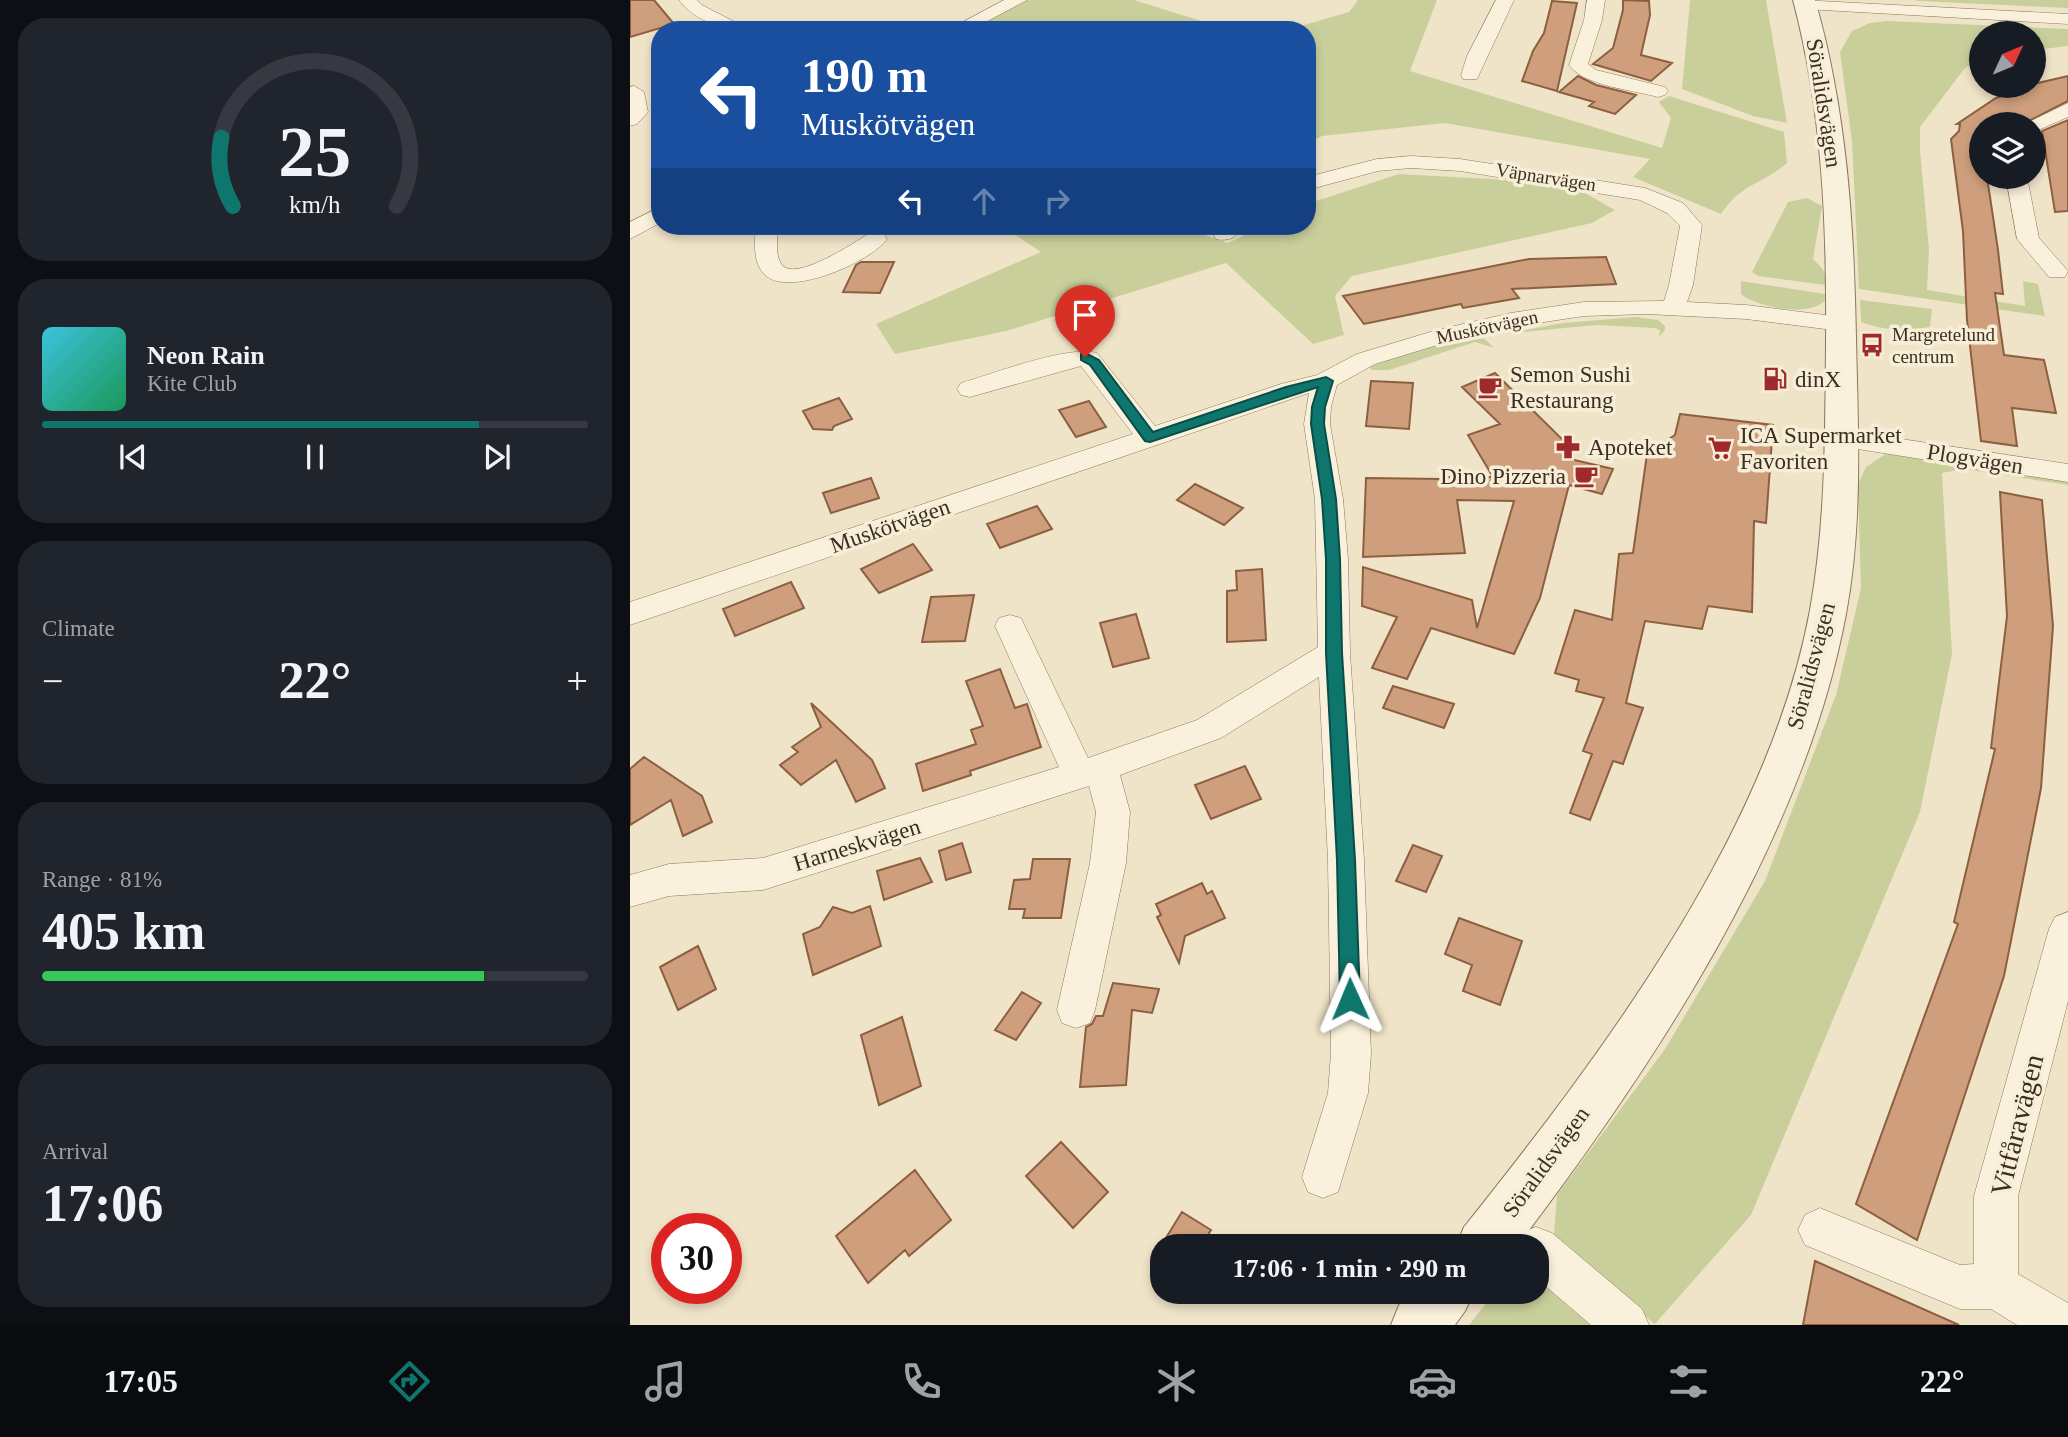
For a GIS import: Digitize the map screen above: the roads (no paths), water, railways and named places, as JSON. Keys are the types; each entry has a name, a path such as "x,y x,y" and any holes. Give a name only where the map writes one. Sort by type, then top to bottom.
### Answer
{"street":[{"path":"688,0 696,9 722,21"},
{"path":"975,21 1018,0"},
{"path":"1470,75 1473,61 1505,0"},
{"path":"1596,0 1593,20 1578,65 1589,75 1658,91"},
{"path":"1804,2 2068,19"},
{"name":"Söralidsvägen","path":"1517,1234 1552,1157 1678,973 1742,857 1768,803 1807,695 1831,592 1838,544 1841,324 1834,144 1823,77 1804,2"},
{"path":"630,120 638,112 634,92"},
{"path":"2046,120 2068,109"},
{"name":"Väpnarvägen","path":"1316,182 1377,165 1436,163 1512,172 1645,194 1675,208 1691,225 1681,285 1673,308"},
{"path":"2019,189 2028,239 2057,272"},
{"path":"630,232 651,219"},
{"path":"766,235 764,248 767,262 777,274 786,277 813,274 876,239"},
{"name":"Muskötvägen","path":"630,614 1290,390 1326,381 1377,354 1511,320 1584,309 1673,308 1746,312 1841,324"},
{"path":"970,389 1070,360 1088,358 1150,438"},
{"path":"1323,1177 1348,1093 1351,1054 1346,860 1334,653 1330,511 1317,424 1318,407 1326,381"},
{"name":"Plogvägen","path":"1841,439 2068,473"},
{"path":"1010,626 1113,812 1108,863 1076,1010"},
{"name":"Harneskvägen","path":"630,891 669,880 763,874 1090,771 1209,729 1334,653"},
{"name":"Vitfåravägen","path":"1996,1286 1996,1196 2068,929"},
{"path":"1820,1230 1960,1287 1996,1286 2044,1317 2067,1325"},
{"path":"1549,1267 1626,1325"},
{"path":"1419,1325 1436,1304"}],"place":[{"name":"Margretelund centrum","path":"1872,345"},
{"name":"dinX","path":"1775,379"},
{"name":"Semon Sushi Restaurang","path":"1490,387"},
{"name":"Apoteket","path":"1568,447"},
{"name":"ICA Supermarket Favoriten","path":"1720,448"},
{"name":"Dino Pizzeria","path":"1586,476"}]}
